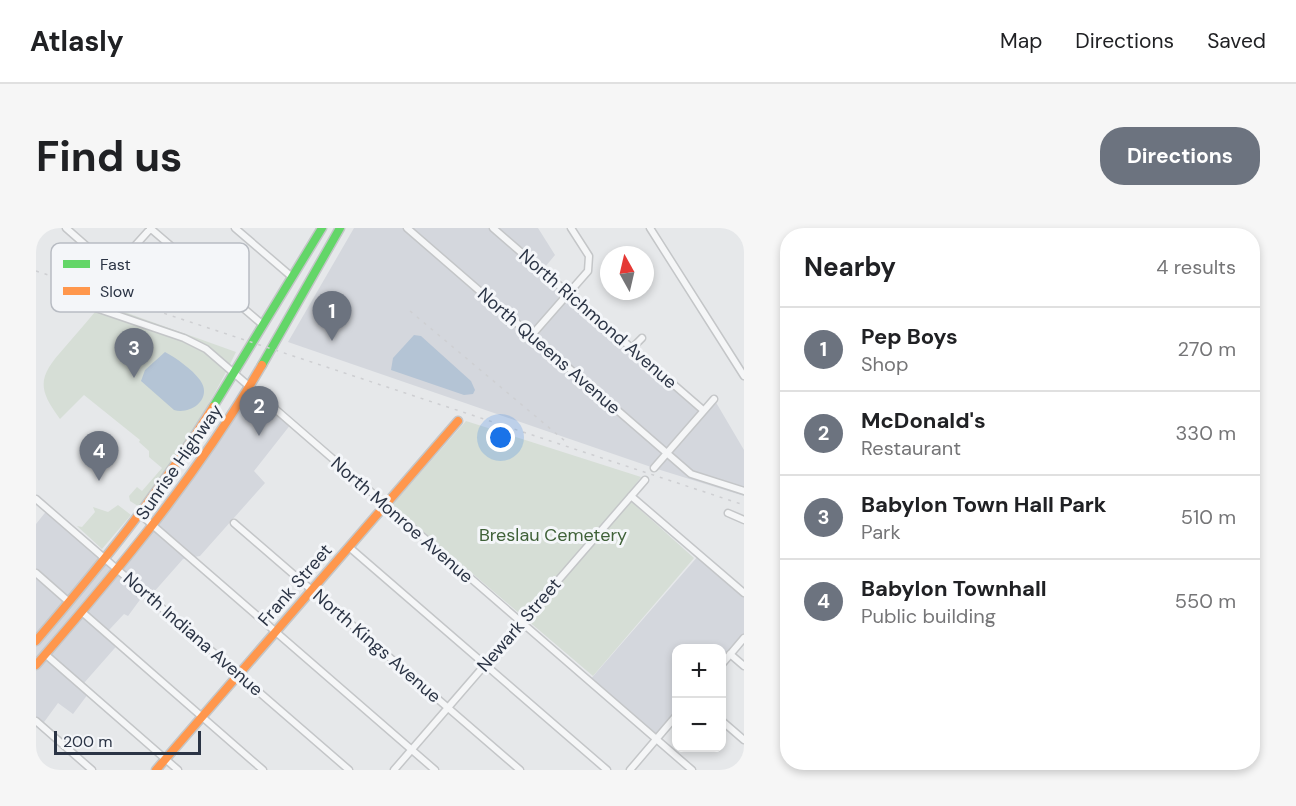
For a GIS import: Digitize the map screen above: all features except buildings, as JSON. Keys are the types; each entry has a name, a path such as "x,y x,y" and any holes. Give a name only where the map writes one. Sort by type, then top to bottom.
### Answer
{"main road":[{"name":"Sunrise Highway","path":"36,640 141,515 197,436 321,228"},
{"name":"Sunrise Highway","path":"36,665 154,527 207,454 275,344 340,228"},
{"path":"263,325 272,333 275,344"},
{"name":"Frank Street","path":"156,770 458,421"}],"street":[{"path":"66,228 84,243"},
{"path":"137,243 151,228 168,243"},
{"path":"235,228 292,277"},
{"name":"North Queens Avenue","path":"407,228 691,474 744,491"},
{"name":"North Richmond Avenue","path":"493,228 703,410"},
{"path":"531,336 588,271 589,259 571,228"},
{"path":"650,228 744,376"},
{"name":"North Monroe Avenue","path":"108,312 190,340 210,353 692,770"},
{"path":"248,312 263,325"},
{"path":"632,348 642,338"},
{"path":"654,468 714,399"},
{"name":"Newark Street","path":"394,770 645,480"},
{"path":"631,496 744,593"},
{"name":"North Indiana Avenue","path":"36,499 349,770"},
{"path":"728,513 744,520"},
{"path":"141,515 435,770"},
{"name":"North Kings Avenue","path":"234,523 520,770"},
{"path":"349,547 607,770"},
{"path":"36,573 69,602"},
{"path":"81,612 263,770"},
{"path":"726,659 744,638"},
{"path":"45,654 178,770"},
{"path":"730,654 744,666"},
{"path":"36,721 92,770"},
{"path":"630,770 672,721"},
{"path":"726,725 744,741"}],"shaded area":[{"path":"354,228 538,228 555,255 540,273 703,414 714,399 744,450 744,496 654,468 288,342"},
{"path":"249,388 291,424 254,471 265,483 200,556 183,559 153,593 142,597 128,616 124,614 109,630 121,641 84,683 91,690 73,714 58,703 39,729 36,726 36,524 48,509 118,569"},
{"path":"699,555 744,593 744,637 726,658 726,644 672,644 672,720 656,739 589,681"}],"green space":[{"path":"95,312 124,312 236,352 215,392 168,468 142,505 138,506 130,501 129,496 137,487 142,491 162,468 149,457 149,451 139,442 140,440 84,395 60,419 44,390 46,374 56,357"},
{"name":"Breslau Cemetery","path":"466,421 641,477 626,497 694,558 593,676 392,505"},
{"path":"118,505 131,515 102,549 77,526 82,527 95,512 93,507 108,512"}],"water":[{"path":"414,335 421,336 471,381 475,390 473,394 464,395 391,370 393,358"},
{"path":"165,352 184,364 200,380 204,393 199,404 194,407 181,411 174,410 141,381 145,370"}],"railway":[{"path":"36,271 51,276"},
{"path":"410,311 565,441"},
{"path":"160,312 744,505"}],"traffic: fast":[{"path":"213,407 322,228"},
{"path":"262,365 340,228"}],"traffic: slow":[{"path":"36,665 127,557 184,483 262,365"},
{"path":"36,641 129,527 213,407"},
{"path":"156,770 458,421"}],"place":[{"name":"Pep Boys","path":"332,341"},
{"name":"Babylon Town Hall Park","path":"134,378"},
{"name":"McDonald's","path":"259,436"},
{"name":"Babylon Townhall","path":"99,481"}]}
